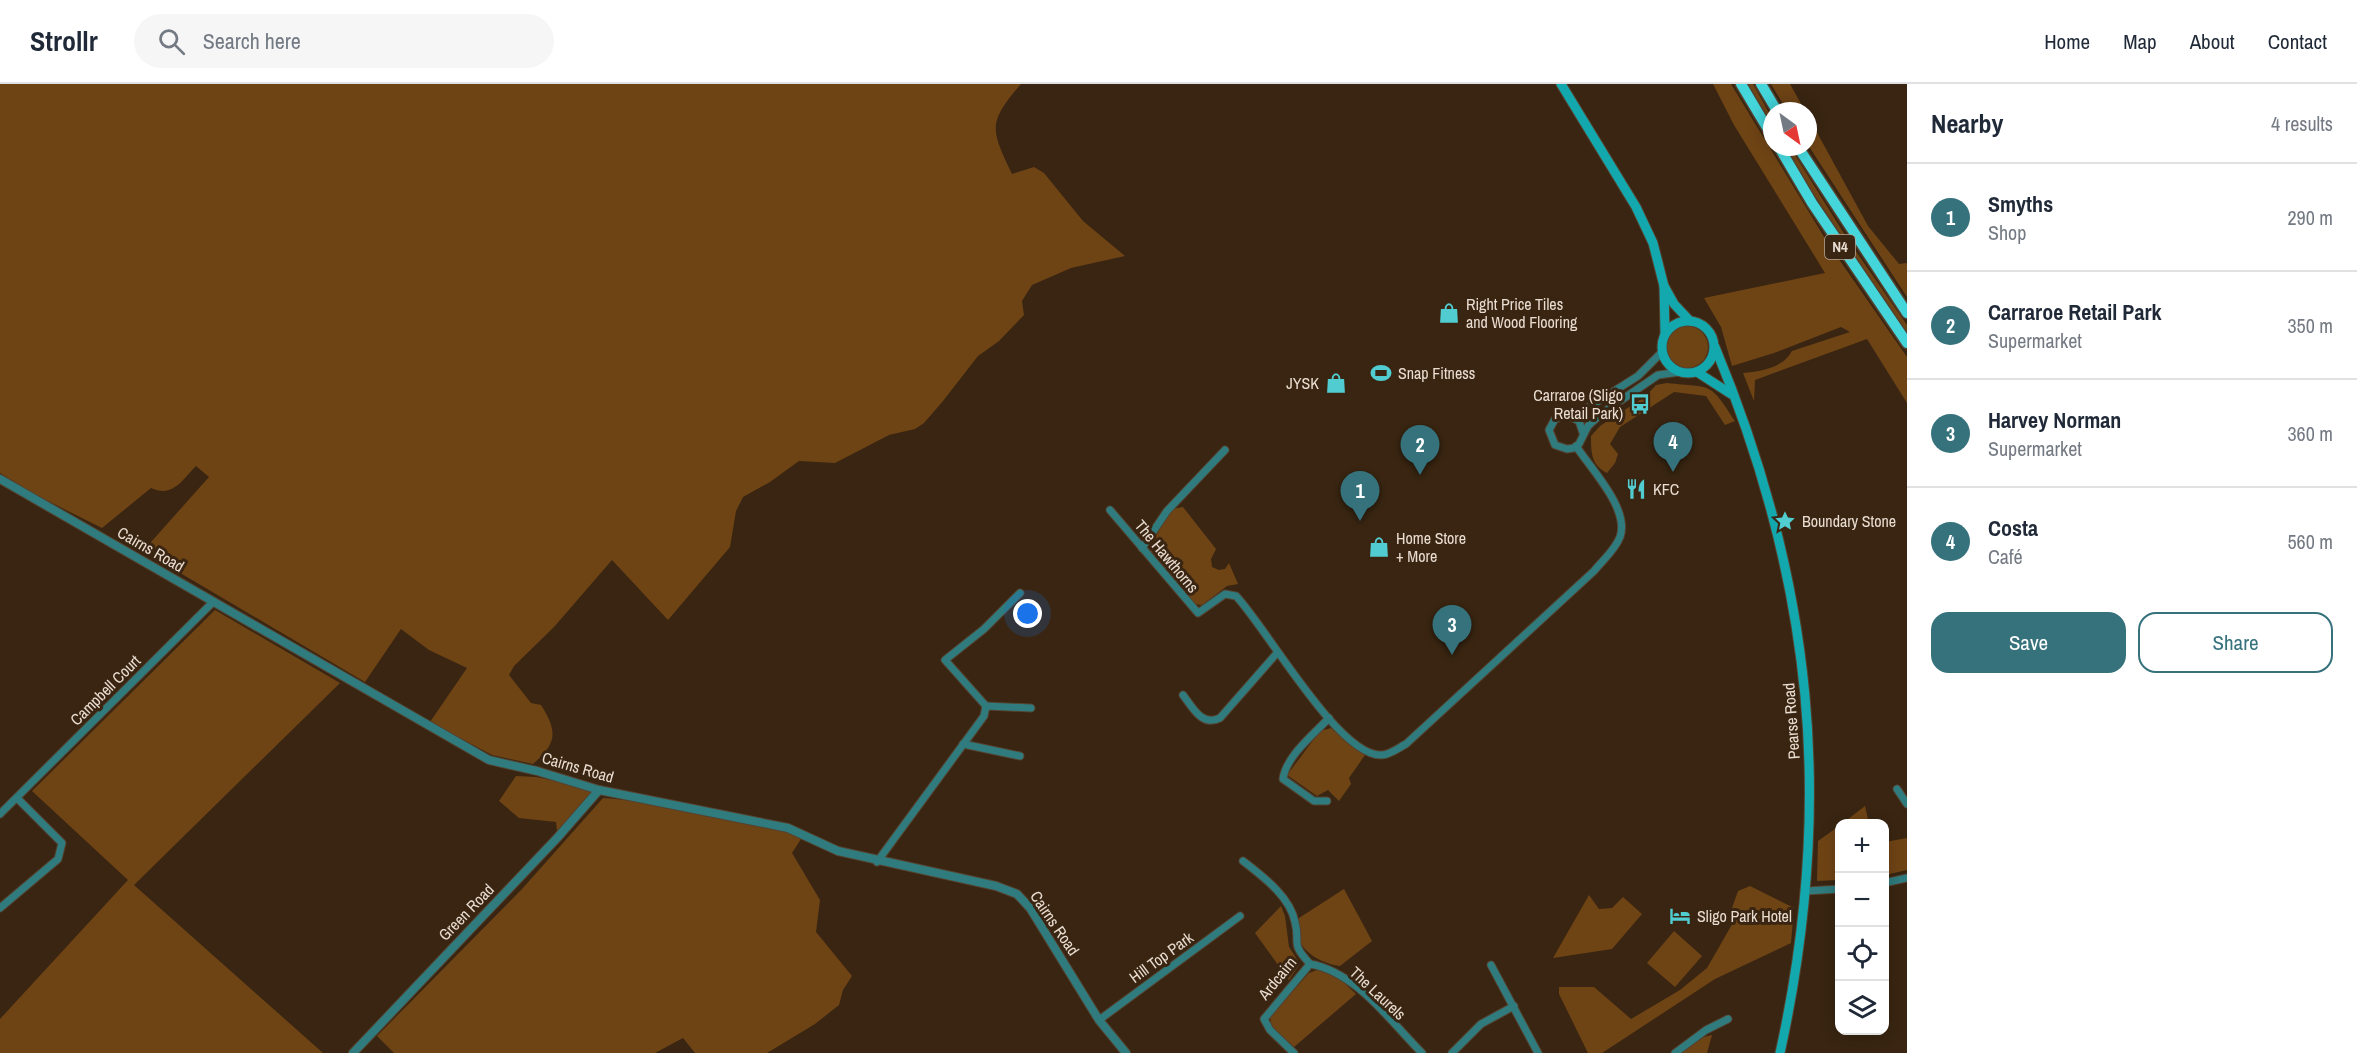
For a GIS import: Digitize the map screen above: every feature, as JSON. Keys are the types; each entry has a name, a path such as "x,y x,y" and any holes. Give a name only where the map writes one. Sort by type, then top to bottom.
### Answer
{"highway":[{"path":"1742,84 1763,120"},
{"path":"1761,84 1772,102"},
{"name":"N4","path":"1784,156 1812,203 1907,343"},
{"name":"N4","path":"1804,156 1907,313"}],"main road":[{"path":"1561,84 1636,207 1653,243 1664,286 1665,334 1662,352 1665,361 1680,372 1696,372 1731,394"},
{"path":"1664,286 1674,304 1690,321"},
{"path":"1665,334 1674,325 1690,321 1700,323 1709,331 1715,347 1710,360 1696,372"},
{"name":"Pearse Road","path":"1715,347 1728,379 1731,394 1748,429 1769,499 1782,550 1799,638 1809,747 1810,846 1800,952 1780,1053"}],"street":[{"path":"1573,417 1638,376 1662,352"},
{"path":"1583,433 1582,426 1573,417 1567,415 1555,419 1549,435 1560,448 1568,449 1576,446 1583,433 1601,414 1658,375 1680,372"},
{"name":"The Hawthorns","path":"1110,510 1198,613 1225,594 1236,596 1277,653 1342,734 1373,754 1391,753 1406,744 1594,571 1617,543 1622,525 1617,505 1576,446"},
{"path":"1142,548 1173,503 1225,450"},
{"name":"Cairns Road","path":"0,479 489,760 537,771 599,790 788,828 838,851 877,862 996,886 1017,894 1030,908 1099,1020 1124,1052"},
{"path":"1020,592 984,629 945,660 986,706 1031,708"},
{"name":"Campbell Court","path":"0,814 213,602"},
{"path":"1183,695 1200,716 1207,721 1214,721 1220,718 1277,653"},
{"path":"877,862 984,716 986,706"},
{"path":"1327,801 1314,801 1283,779 1284,770 1292,758 1329,718"},
{"path":"963,744 1020,756"},
{"path":"1897,789 1907,804"},
{"name":"Green Road","path":"353,1053 550,846 599,790"},
{"path":"0,908 58,859 62,843 17,798"},
{"name":"Ardcairn","path":"1243,861 1260,874 1288,905 1295,921 1295,940 1298,952 1310,964 1264,1019 1275,1037 1294,1053"},
{"path":"1889,882 1907,878"},
{"path":"1806,891 1835,889"},
{"name":"Hill Top Park","path":"1099,1020 1240,916"},
{"name":"The Laurels","path":"1310,964 1340,975 1354,985 1422,1053"},
{"path":"1491,965 1538,1053"},
{"path":"1452,1053 1481,1024 1514,1006"},
{"path":"1675,1053 1706,1030 1728,1019"}],"shaded area":[{"path":"0,84 1021,84 1002,108 996,127 1000,147 1012,174 1034,167 1044,173 1083,221 1125,256 1071,268 1032,285 1022,301 1024,315 999,341 978,356 943,401 924,423 915,429 889,435 835,463 799,461 770,482 743,497 736,511 730,547 668,620 612,560 554,627 514,666 509,675 531,703 541,705 547,714 552,730 551,743 533,764 492,755 430,722 467,668 429,650 401,629 365,682 143,551 209,477 196,466 171,489 165,491 151,488 102,528 34,494 0,473"},
{"path":"1713,84 1731,84 1763,137 1763,156 1775,156 1829,245 1907,357 1907,403 1867,339 1755,380 1754,401 1743,373 1771,368 1788,357 1792,351 1850,332 1841,327 1774,353 1732,366 1721,327 1704,298 1825,273 1734,125"},
{"path":"1747,84 1753,84 1763,102 1763,112"},
{"path":"1771,84 1790,84 1800,102 1782,102"},
{"path":"1817,132 1868,226 1899,264 1907,263 1907,297 1815,156 1817,156"},
{"path":"1789,156 1796,156 1848,240 1907,325 1907,335"},
{"path":"1687,326 1702,332 1708,347 1702,362 1687,368 1672,362 1666,347 1672,332"},
{"path":"1667,383 1708,389 1720,399 1735,421 1725,425 1706,396 1674,392 1620,427 1610,444 1618,454 1615,463 1607,473 1602,470 1593,458 1591,436 1600,426 1646,396 1656,385"},
{"path":"1183,507 1216,549 1211,559 1212,567 1219,570 1225,569 1229,563 1238,584 1227,586 1202,605 1193,604 1150,551 1151,544 1172,509"},
{"path":"215,610 340,683 134,885 323,1053 0,1053 0,1019 128,880 32,791"},
{"path":"1331,728 1365,755 1349,778 1351,784 1339,801 1328,790 1317,796 1287,775 1320,731"},
{"path":"516,776 536,777 599,790 557,831 556,822 519,818 499,801"},
{"path":"603,798 641,802 754,823 779,829 801,839 792,853 820,900 816,932 852,976 843,990 839,1005 815,1024 767,1053 695,1053 683,1038 655,1053 394,1053 377,1036 522,889"},
{"path":"1865,806 1868,819 1848,819"},
{"path":"1835,829 1835,880 1817,881 1818,841"},
{"path":"1907,838 1907,870 1889,874 1889,841"},
{"path":"1750,886 1794,908 1791,943 1715,979 1602,1053 1588,1053 1559,994 1559,987 1594,987 1631,1019 1680,990 1707,968 1738,914 1732,908 1738,891"},
{"path":"1344,889 1372,941 1340,966 1327,963 1309,953 1298,937 1298,930 1299,918"},
{"path":"1589,895 1599,909 1612,908 1623,897 1642,914 1612,949 1553,958"},
{"path":"1281,906 1285,916 1289,947 1300,964 1289,980 1255,933"},
{"path":"1674,931 1702,956 1675,987 1647,963"},
{"path":"1317,970 1338,977 1356,994 1294,1047 1272,1028 1270,1017 1309,973"},
{"path":"1712,1035 1707,1053 1681,1053 1704,1037"}],"place":[{"name":"Right Price Tiles and Wood Flooring","path":"1449,313"},
{"name":"Snap Fitness","path":"1381,373"},
{"name":"JYSK","path":"1336,383"},
{"name":"Carraroe (Sligo Retail Park)","path":"1640,404"},
{"name":"Costa","path":"1673,472"},
{"name":"Carraroe Retail Park","path":"1420,475"},
{"name":"KFC","path":"1636,489"},
{"name":"Smyths","path":"1360,521"},
{"name":"Boundary Stone","path":"1785,521"},
{"name":"Home Store + More","path":"1379,547"},
{"name":"Harvey Norman","path":"1452,655"},
{"name":"Sligo Park Hotel","path":"1680,916"}]}
